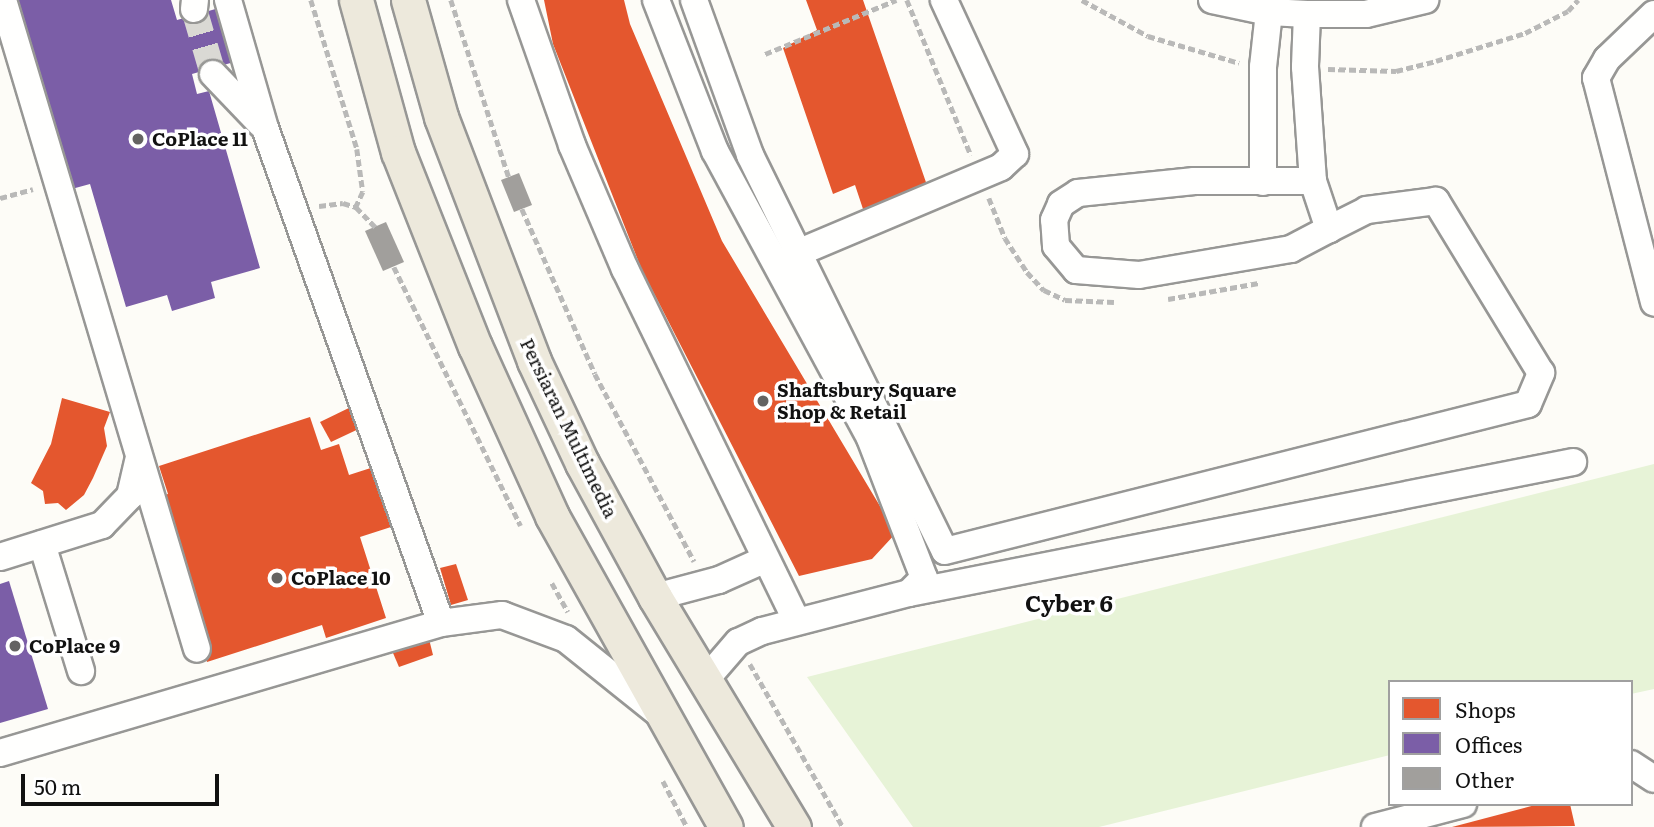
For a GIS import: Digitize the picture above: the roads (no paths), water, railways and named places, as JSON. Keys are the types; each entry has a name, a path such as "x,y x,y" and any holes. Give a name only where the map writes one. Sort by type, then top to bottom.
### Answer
{"main road":[{"path":"356,0 398,152 475,346 552,516 726,827"},
{"name":"Persiaran Multimedia","path":"408,0 441,117 534,361 582,463 655,597 707,678 794,827"}],"street":[{"path":"3,0 197,649"},
{"path":"228,0 264,128 441,622"},
{"path":"521,0 606,225 796,620"},
{"path":"656,0 715,151 870,438 922,567 921,585 909,593"},
{"path":"694,0 750,155 945,551 1528,404 1541,373 1436,201 1367,211 1291,249 1139,275 1076,270 1056,246 1054,219 1061,204 1078,193 1172,182 1313,181"},
{"path":"800,252 1001,167 1015,154 944,0"},
{"path":"1212,0 1269,12 1307,14 1366,14 1425,0"},
{"path":"1263,181 1263,67 1269,12"},
{"path":"1307,14 1305,67 1313,181 1329,229"},
{"path":"1654,15 1606,59 1596,78 1654,303"},
{"path":"213,74 264,128"},
{"path":"0,557 87,531 114,516 136,483 139,454"},
{"path":"707,678 738,642 796,620 909,593 1573,462"},
{"path":"43,544 81,671"},
{"path":"655,597 706,584 766,559"},
{"path":"0,753 441,622 502,615 533,623 566,639 662,716"},
{"path":"1633,765 1654,779"},
{"path":"1387,826 1456,806"}],"tunnel":[{"path":"194,9 213,74"}],"place":[{"name":"CoPlace 11","path":"138,139"},
{"name":"Shaftsbury Square Shop & Retail","path":"763,401"},
{"name":"CoPlace 10","path":"277,578"},
{"name":"CoPlace 9","path":"15,646"}],"district":[{"name":"Cyber 6","path":"1069,602"}]}
